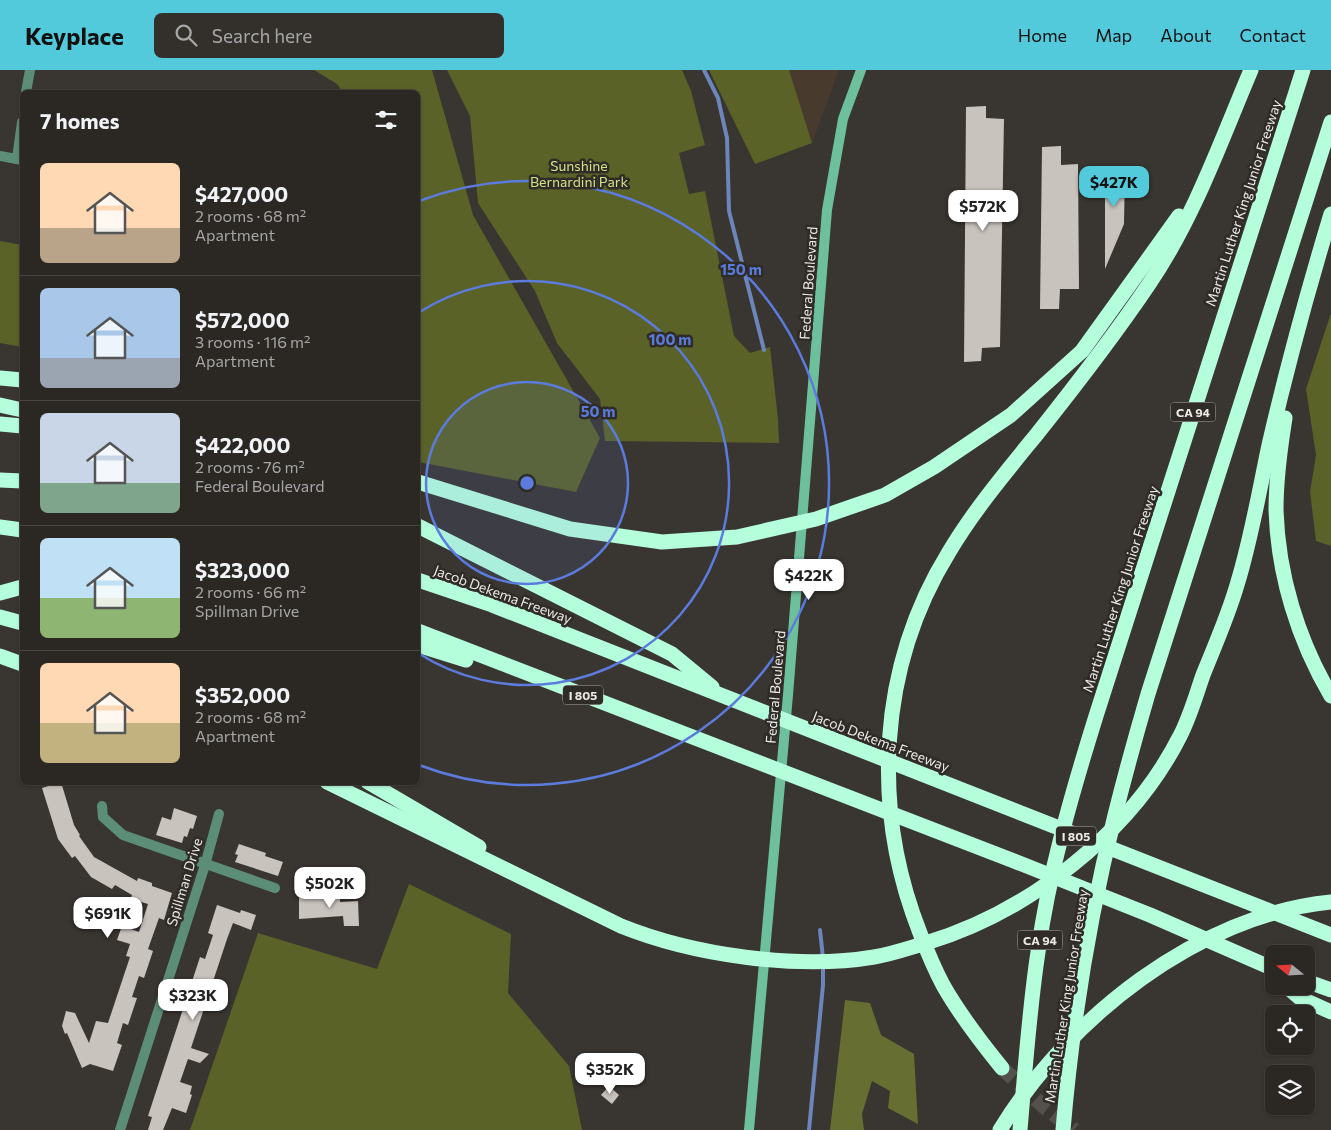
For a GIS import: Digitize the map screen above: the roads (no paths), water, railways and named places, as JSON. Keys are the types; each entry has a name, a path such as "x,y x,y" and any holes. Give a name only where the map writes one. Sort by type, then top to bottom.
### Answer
{"highway":[{"path":"1002,1068 960,1013 941,982 928,953 904,886 889,807 889,738 897,684 922,604 947,554 984,500 1091,365 1151,282 1179,235 1212,167 1251,70"},
{"name":"Martin Luther King Junior Freeway","path":"1020,1130 1030,1014 1038,950 1058,850 1084,754 1303,70"},
{"name":"Martin Luther King Junior Freeway","path":"1063,1130 1069,1068 1093,916 1114,817 1148,694 1331,122"},
{"path":"420,483 570,529 662,542 738,538 816,519 886,495 934,467 1011,415 1082,350 1168,232 1212,167"},
{"path":"333,785 621,926 670,944 713,952 778,960 822,961 874,957 954,935 989,919 1058,876 1083,857 1109,832 1149,785 1181,735 1237,586 1270,441 1331,214"},
{"path":"1305,305 1279,456 1276,510 1279,552 1295,616 1317,671 1331,696"},
{"path":"0,378 20,380"},
{"path":"0,405 20,410"},
{"path":"0,424 20,426"},
{"path":"0,480 20,481"},
{"path":"0,527 20,530"},
{"path":"420,527 672,654 723,696"},
{"name":"Jacob Dekema Freeway","path":"420,581 492,605 1331,935"},
{"path":"0,593 20,587"},
{"path":"0,617 20,622"},
{"name":"I 805","path":"420,633 1014,861 1150,915 1265,966"},
{"path":"420,646 569,690"},
{"path":"0,656 20,663"},
{"path":"373,785 582,906"},
{"path":"1000,1130 1035,1080 1078,1032 1107,1006 1163,964 1195,944 1257,918 1292,908 1331,902"},
{"path":"1255,962 1265,970"},
{"path":"1315,984 1331,990"},
{"path":"1296,995 1331,1012"}],"main road":[{"name":"Federal Boulevard","path":"749,1130 789,685 827,210 843,119 861,70"}],"street":[{"path":"26,90 30,70"},
{"path":"0,156 20,159"},
{"path":"102,806 103,818 123,835 275,888"},
{"name":"Spillman Drive","path":"120,1130 205,865 219,814"}],"waterway":[{"path":"704,70 718,98 727,138 729,211 764,350"},
{"path":"820,930 823,958"},
{"path":"809,1130 823,985 823,965"}],"tunnel":[{"path":"1002,1068 1042,1105 1074,1130"}],"park label":[{"name":"Sunshine Bernardini Park","path":"579,174"}]}
